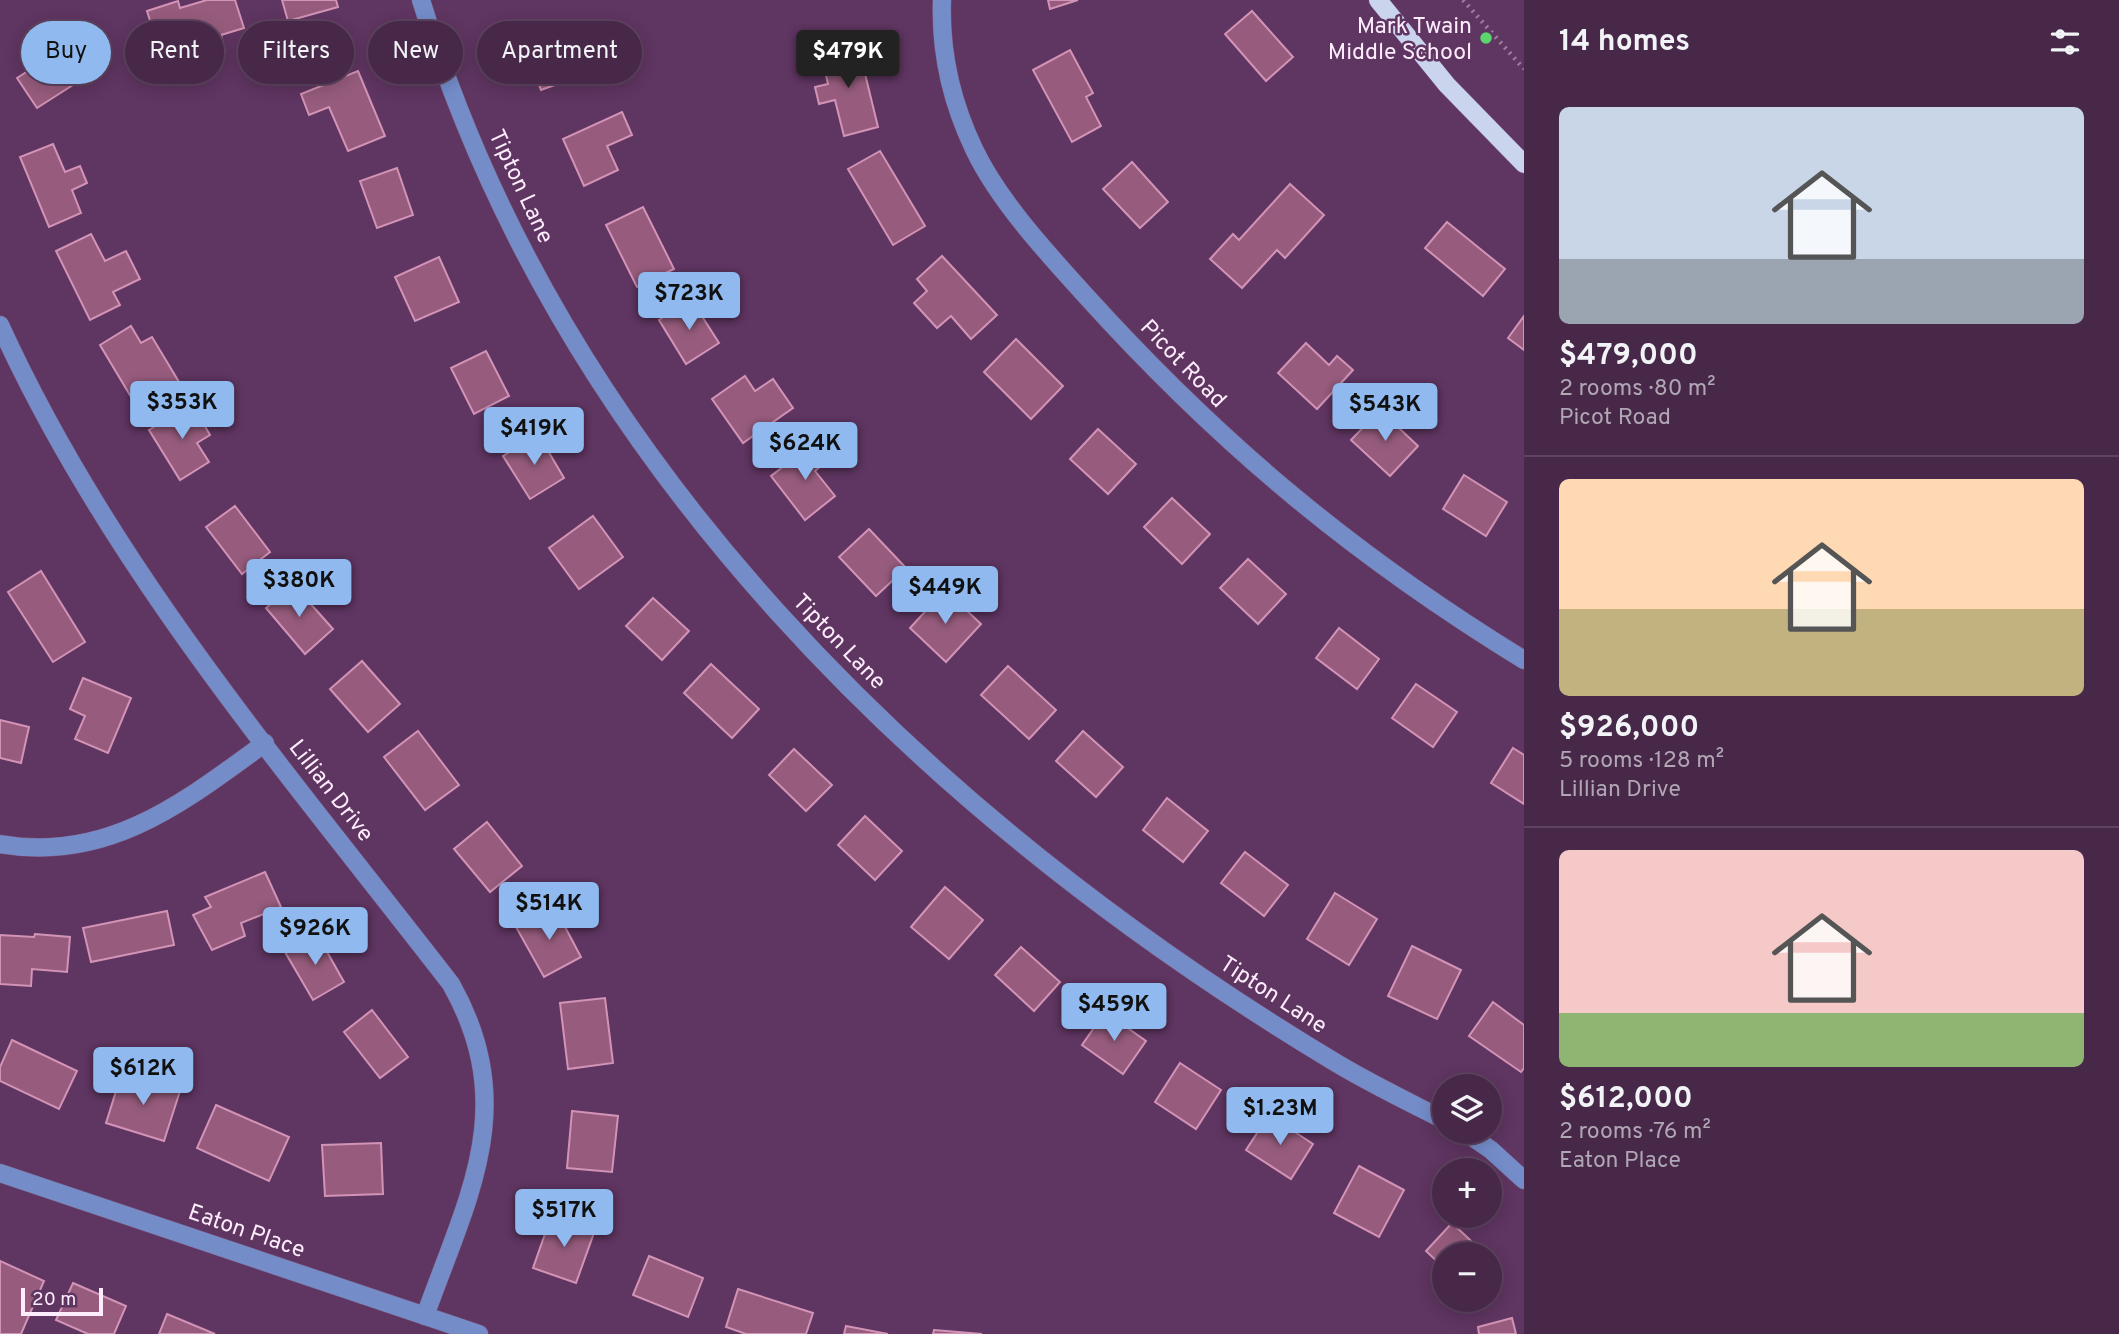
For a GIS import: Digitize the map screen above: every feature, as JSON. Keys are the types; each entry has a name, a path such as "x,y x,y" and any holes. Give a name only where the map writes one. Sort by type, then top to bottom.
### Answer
{"main road":[{"path":"1377,0 1447,85 1524,164"}],"street":[{"name":"Tipton Lane","path":"421,0 486,171 561,319 654,463 702,525 779,615 864,704 952,785 1065,879 1225,993 1336,1063 1432,1114"},
{"name":"Picot Road","path":"942,0 944,55 949,83 975,151 998,188 1061,268 1144,360 1212,427 1297,501 1401,581 1524,660"},
{"name":"Lillian Drive","path":"0,325 33,395 127,556 184,638 451,984 477,1039 485,1083 484,1137 475,1174 425,1316"},
{"path":"0,844 43,847 82,842 126,831 178,806 265,743"},
{"path":"1482,1144 1524,1180"},
{"name":"Eaton Place","path":"0,1173 479,1334"}],"path":[{"path":"1463,0 1524,69"}],"building":[{"path":"207,0 235,0 242,21 238,21 238,30 224,34 224,21 150,21 147,11 178,1 180,8"},
{"path":"282,0 336,0 338,7 288,21"},
{"path":"1048,0 1078,0 1050,9"},
{"path":"1252,11 1293,57 1266,81 1225,34"},
{"path":"858,45 878,127 844,136 835,100 819,104 815,87 828,84 821,54"},
{"path":"1070,50 1093,93 1086,97 1101,126 1072,142 1033,70"},
{"path":"358,71 385,136 348,151 329,107 309,115 301,94 326,84 354,84 354,73"},
{"path":"21,84 74,84 37,108"},
{"path":"539,84 558,84 541,90"},
{"path":"622,112 632,135 607,146 618,170 584,186 563,139"},
{"path":"53,144 65,172 80,166 87,183 72,190 81,213 49,227 20,157"},
{"path":"880,151 925,226 893,245 848,169"},
{"path":"1132,162 1168,202 1140,228 1103,189"},
{"path":"397,168 413,215 377,228 360,181"},
{"path":"1290,184 1324,215 1285,258 1277,250 1242,288 1210,259 1233,234 1239,240"},
{"path":"643,207 674,269 637,287 606,225"},
{"path":"1447,222 1505,269 1483,296 1425,248"},
{"path":"91,234 105,261 126,251 140,279 113,292 120,305 90,320 56,251"},
{"path":"942,256 997,315 971,339 951,316 937,328 914,303 927,291 917,279"},
{"path":"439,257 459,302 415,321 395,277"},
{"path":"691,299 719,343 686,364 659,320"},
{"path":"1524,316 1524,350 1508,338"},
{"path":"131,326 141,343 152,337 179,382 137,407 100,345"},
{"path":"1016,339 1063,386 1031,419 984,372"},
{"path":"1306,343 1329,365 1337,356 1353,370 1317,409 1278,373"},
{"path":"486,351 509,396 474,414 451,368"},
{"path":"745,376 755,391 773,379 793,408 743,443 712,399"},
{"path":"192,404 210,435 197,443 209,462 180,480 149,430"},
{"path":"1380,410 1418,446 1390,476 1351,440"},
{"path":"1098,429 1136,464 1108,494 1070,459"},
{"path":"538,434 564,478 530,499 503,456"},
{"path":"814,443 828,460 815,471 835,496 805,520 771,476"},
{"path":"1464,475 1507,502 1486,536 1443,509"},
{"path":"1172,498 1210,534 1182,564 1144,527"},
{"path":"235,506 270,552 242,574 206,527"},
{"path":"593,516 623,557 579,589 549,548"},
{"path":"869,529 906,568 876,596 839,557"},
{"path":"1248,559 1286,594 1258,624 1220,588"},
{"path":"41,571 85,642 53,662 8,592"},
{"path":"293,584 333,629 305,654 266,608"},
{"path":"945,590 981,624 946,662 910,628"},
{"path":"653,598 689,631 662,660 626,626"},
{"path":"1339,628 1379,659 1357,689 1316,658"},
{"path":"362,661 400,704 368,732 330,689"},
{"path":"711,664 759,709 732,738 684,693"},
{"path":"1008,666 1056,710 1029,739 981,695"},
{"path":"83,678 131,698 108,753 75,739 85,716 70,709"},
{"path":"1416,684 1457,712 1433,747 1392,718"},
{"path":"0,720 29,727 21,763 0,758"},
{"path":"418,731 459,785 425,810 384,757"},
{"path":"1083,731 1123,767 1096,797 1056,761"},
{"path":"1513,748 1524,755 1524,804 1491,783"},
{"path":"794,749 832,785 806,811 769,775"},
{"path":"1167,798 1208,831 1183,862 1143,830"},
{"path":"865,816 902,851 875,880 838,845"},
{"path":"487,822 522,866 490,892 454,849"},
{"path":"1245,852 1288,885 1264,916 1221,883"},
{"path":"265,872 281,907 241,923 245,936 212,950 193,915 211,907 205,897"},
{"path":"945,887 983,920 949,959 911,927"},
{"path":"1335,893 1377,919 1349,965 1307,939"},
{"path":"554,906 581,957 544,977 516,927"},
{"path":"167,911 174,945 91,962 83,928"},
{"path":"35,934 70,937 67,972 32,969 31,986 0,984 0,935 34,937"},
{"path":"317,934 344,982 313,1000 285,952"},
{"path":"1412,946 1461,970 1437,1019 1388,996"},
{"path":"1021,947 1060,982 1034,1011 995,975"},
{"path":"605,998 613,1063 568,1069 560,1003"},
{"path":"1493,1002 1524,1025 1524,1068 1521,1072 1469,1036"},
{"path":"372,1010 408,1057 380,1078 344,1032"},
{"path":"1105,1012 1146,1041 1123,1074 1082,1045"},
{"path":"12,1040 77,1071 59,1109 0,1081 0,1067"},
{"path":"1180,1063 1221,1090 1196,1129 1155,1102"},
{"path":"122,1072 180,1091 164,1141 106,1123"},
{"path":"216,1105 289,1137 269,1181 197,1148"},
{"path":"572,1111 618,1116 612,1172 567,1168"},
{"path":"1269,1115 1313,1144 1291,1179 1246,1150"},
{"path":"381,1143 383,1194 325,1196 322,1145"},
{"path":"1359,1166 1404,1190 1379,1237 1334,1213"},
{"path":"552,1214 595,1230 576,1283 533,1268"},
{"path":"1447,1228 1457,1228 1472,1242 1434,1242"},
{"path":"1432,1245 1432,1257 1426,1251"},
{"path":"649,1256 703,1278 688,1317 633,1295"},
{"path":"0,1261 44,1281 21,1334 0,1334"},
{"path":"73,1283 126,1306 114,1334 88,1334 56,1320"},
{"path":"738,1289 813,1313 806,1334 746,1334 726,1327"},
{"path":"167,1314 215,1334 159,1334"},
{"path":"1512,1318 1516,1334 1479,1334 1478,1327"},
{"path":"846,1326 888,1334 844,1334"},
{"path":"934,1330 982,1334 933,1334"}],"place":[{"name":"Mark Twain Middle School","path":"1486,38"}]}
